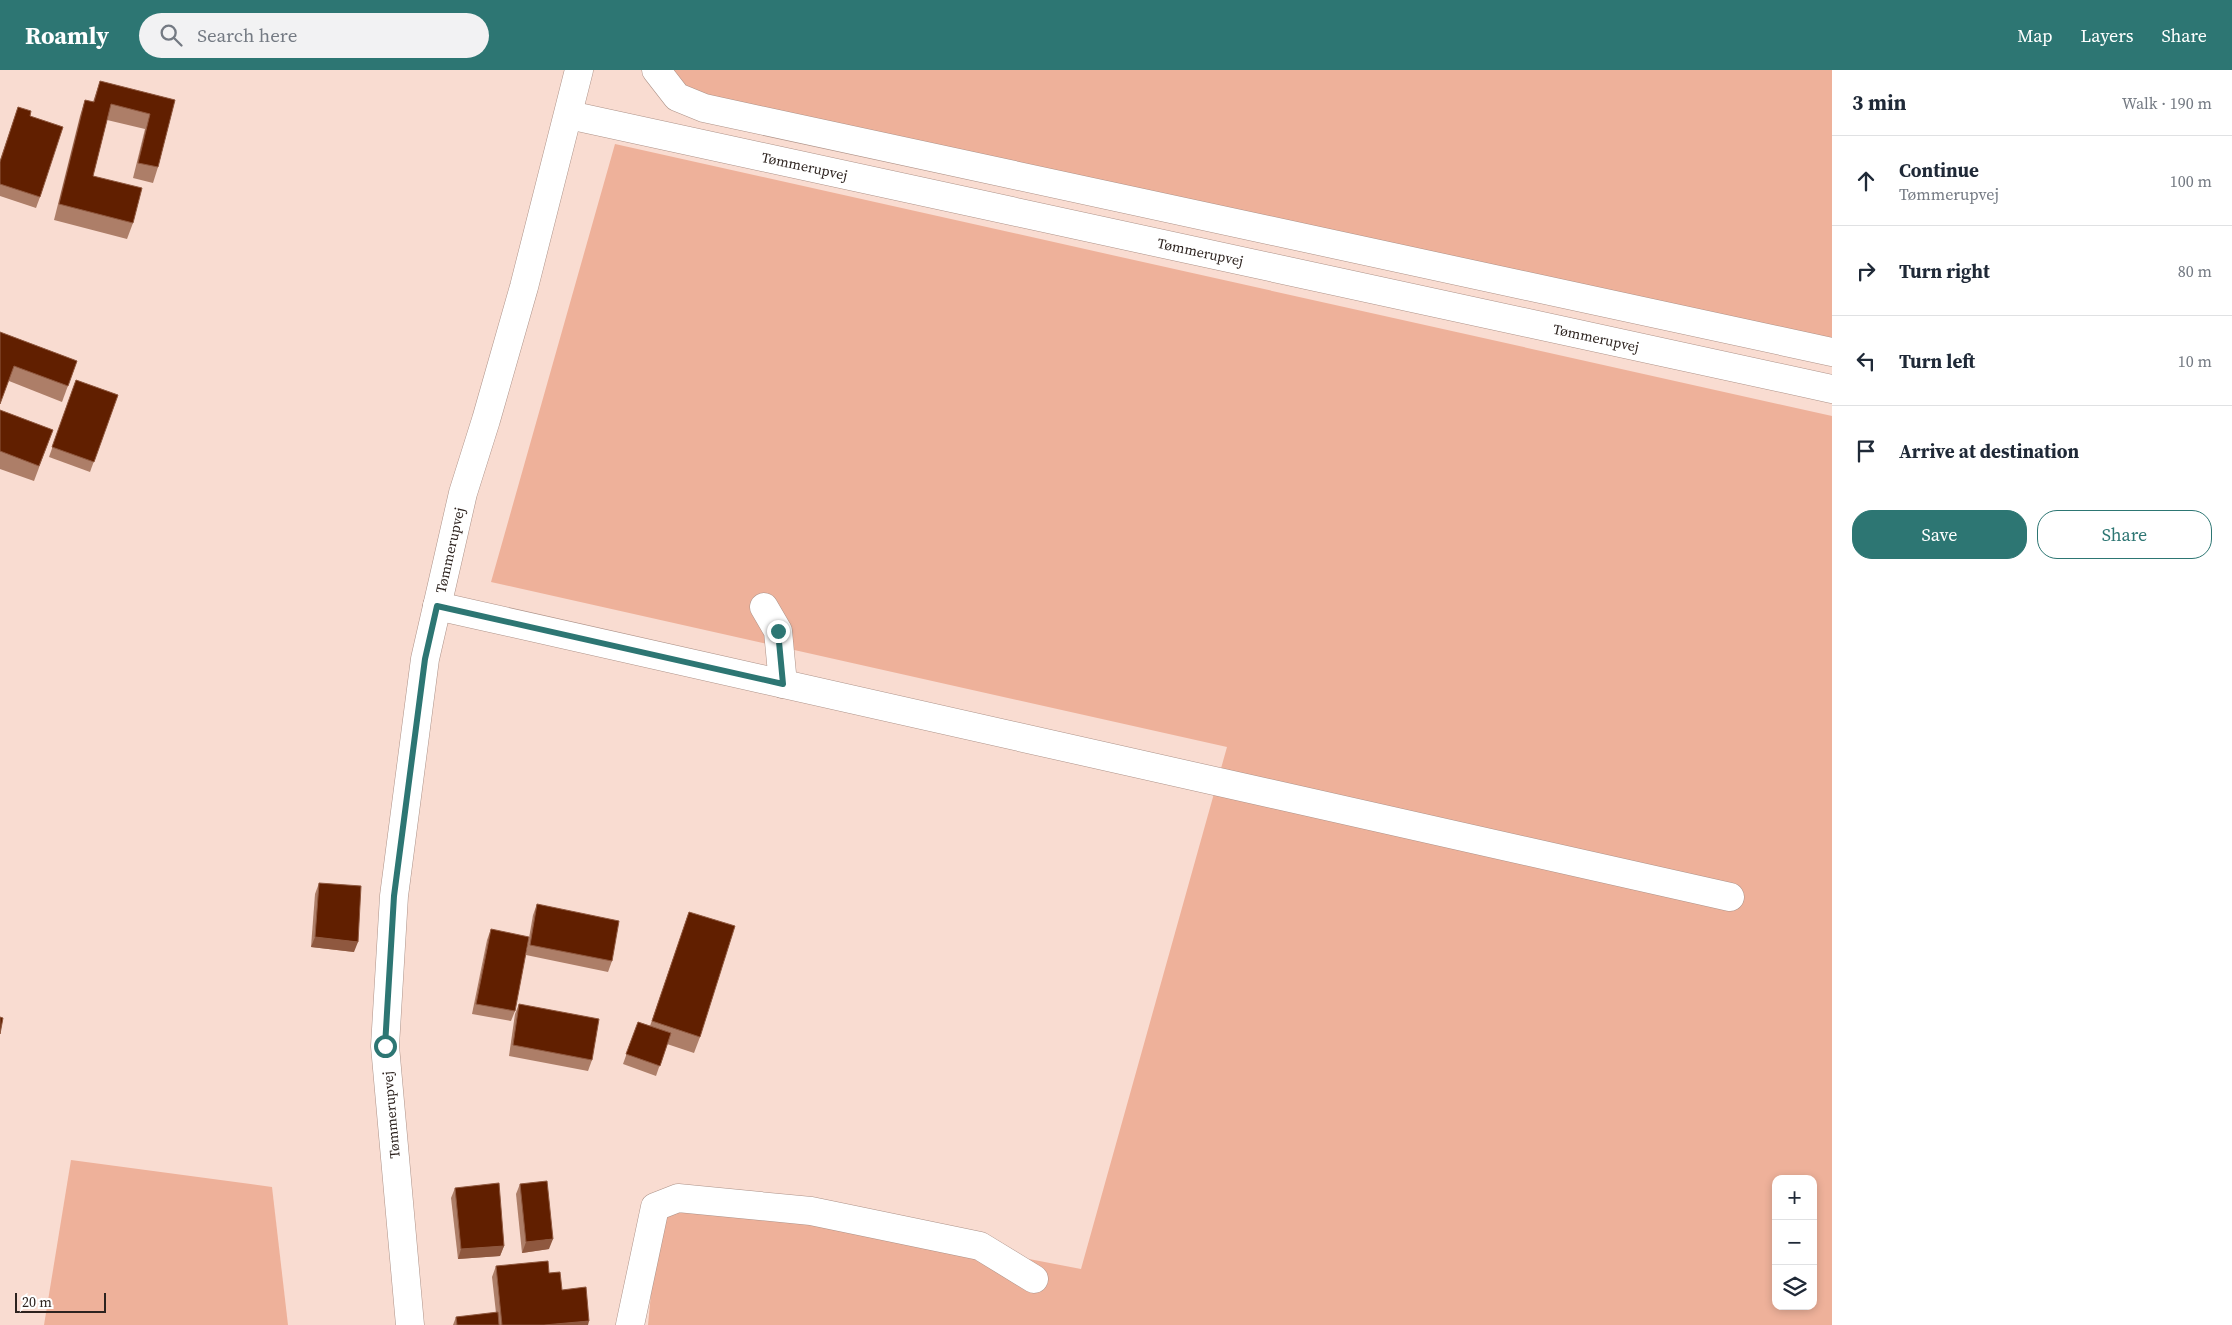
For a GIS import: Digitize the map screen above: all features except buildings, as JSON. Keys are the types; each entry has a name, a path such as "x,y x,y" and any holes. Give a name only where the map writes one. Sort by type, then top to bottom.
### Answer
{"street":[{"name":"Tømmerupvej","path":"410,1325 385,1046 394,896 425,659 463,493 524,287 579,70"},
{"path":"656,70 677,96 704,108 1832,352"},
{"name":"Tømmerupvej","path":"569,115 1832,389"},
{"path":"437,606 1730,897"},
{"path":"764,607 778,631 783,684"},
{"path":"630,1325 655,1207 678,1198 811,1211 980,1246 1034,1279"}],"shaded area":[{"path":"671,70 1832,70 1832,343 692,92 679,82"},
{"path":"615,144 1832,416 1832,1325 648,1325 661,1189 1081,1269 1227,747 491,582"},
{"path":"71,1160 272,1187 288,1325 44,1325"}],"route":[{"path":"385,1046 394,896 425,659 437,606 783,684 778,631"}]}
